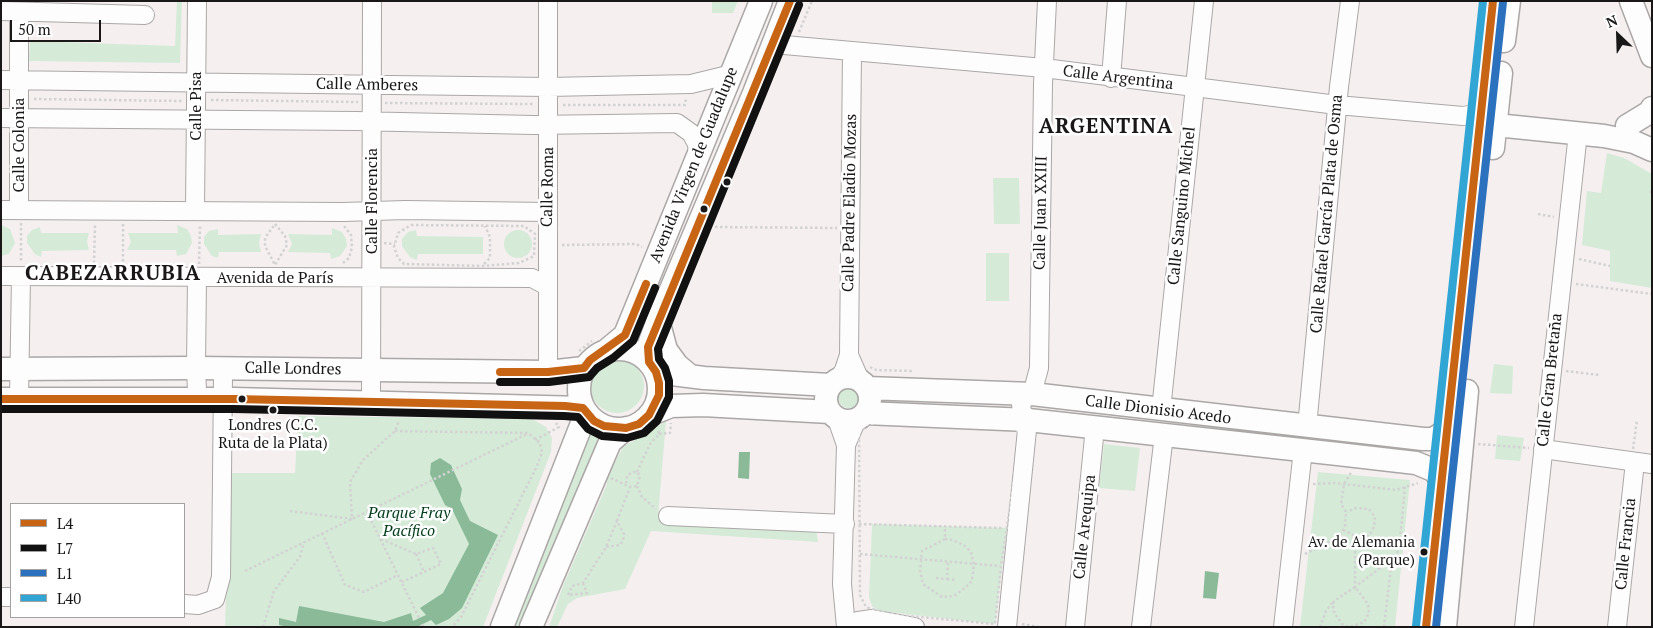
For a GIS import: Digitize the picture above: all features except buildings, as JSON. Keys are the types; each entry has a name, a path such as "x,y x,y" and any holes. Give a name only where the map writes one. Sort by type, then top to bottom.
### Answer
{"main road":[{"name":"Avenida Virgen de Guadalupe","path":"601,344 625,335 762,1"},
{"name":"Avenida Virgen de Guadalupe","path":"652,367 648,347 658,320 681,282 790,1"},
{"path":"1492,120 1493,1"},
{"path":"1445,627 1457,434 1492,120 1500,78 1509,1"},
{"path":"1631,1 1652,56"},
{"path":"1628,126 1636,123 1650,112 1652,108"},
{"path":"1492,120 1578,127 1628,126 1652,133"},
{"path":"1578,127 1634,142 1652,150"},
{"path":"658,320 666,350 677,365 688,375"},
{"path":"601,344 630,350 652,367 659,395 655,424 639,424 626,428 604,426 584,410 578,392 580,361 598,354 601,344"},
{"name":"Calle Londres","path":"10,369 221,368 548,372 580,361"},
{"name":"Calle Dionisio Acedo","path":"652,367 688,375 761,375 852,379 1032,394 1423,439 1457,434"},
{"path":"852,379 870,401 847,416 825,399 852,379"},
{"name":"Calle Londres","path":"10,399 371,401 551,406 584,410"},
{"name":"Calle Dionisio Acedo","path":"655,424 671,406 702,404 847,416 1028,420 1304,450 1426,475 1435,462 1444,456"},
{"path":"551,406 561,415 569,431 571,438 569,461"},
{"path":"502,627 569,461 584,410"},
{"path":"530,627 610,442 626,428"},
{"path":"1444,456 1450,452 1457,434"},
{"path":"1423,439 1444,456 1453,470 1451,547"},
{"path":"1426,475 1426,627"}],"street":[{"name":"Calle Pisa","path":"197,1 195,120 201,217"},
{"name":"Calle Florencia","path":"371,401 372,1"},
{"name":"Calle Roma","path":"548,1 548,372"},
{"name":"Calle Juan XXIII","path":"1015,625 1028,420 1038,412 1039,404 1032,394 1039,368 1044,68 1047,1"},
{"path":"1111,78 1117,1"},
{"name":"Calle Sanguino Michel","path":"1161,410 1204,1"},
{"name":"Calle Rafael García Plata de Osma","path":"1304,450 1296,433 1307,427 1337,105 1350,1"},
{"path":"1,12 145,15"},
{"name":"Calle Colonia","path":"17,214 9,118 19,80 19,12"},
{"name":"Calle Argentina","path":"773,44 1044,68 1111,78 1194,86 1337,105 1492,120"},
{"name":"Calle Padre Eladio Mozas","path":"852,50 849,355 852,379"},
{"name":"Calle Amberes","path":"1,80 548,87 691,84 732,74"},
{"path":"9,118 549,125 677,123 691,132 697,144 698,156"},
{"name":"Calle Gran Bretaña","path":"1524,627 1578,127"},
{"path":"17,214 201,217 372,210 547,212"},
{"path":"10,399 10,369 17,269"},
{"name":"Avenida de París","path":"17,269 202,271 372,278 532,278 547,286"},
{"path":"200,400 197,391 196,368 202,271"},
{"path":"185,604 198,605 215,599 221,577 223,376 221,368"},
{"path":"847,416 846,445 852,524 842,584 857,625 881,620 892,626 915,627"},
{"name":"Calle Arequipa","path":"1075,627 1087,491 1095,427"},
{"path":"1141,627 1164,435"},
{"path":"1543,449 1643,463"},
{"path":"1283,627 1304,450"},
{"name":"Calle Francia","path":"1617,627 1643,463"},
{"path":"668,516 852,524"}],"path":[{"path":"798,35 812,1"},
{"path":"556,104 685,105 686,94"},
{"path":"27,99 192,101"},
{"path":"204,100 367,102"},
{"path":"391,107 392,100"},
{"path":"568,100 568,108"},
{"path":"381,102 536,104"},
{"path":"17,214 21,222 17,269"},
{"path":"201,217 199,264 202,271"},
{"path":"85,264 94,264 95,222 104,222"},
{"path":"123,264 123,223 132,223"},
{"path":"266,224 285,224"},
{"path":"275,224 265,238 265,246 275,265"},
{"path":"275,224 285,236 287,246 275,265"},
{"path":"336,264 343,263 349,258 352,246 351,235 343,224"},
{"path":"411,225 524,226 536,234 534,256 528,260 483,266 404,264 398,258 394,247 398,233 411,225"},
{"path":"483,266 490,258 490,237 484,226"},
{"path":"711,228 841,228"},
{"path":"562,245 636,244 643,248"},
{"path":"1563,256 1610,266"},
{"path":"114,264 133,264"},
{"path":"266,265 284,265"},
{"path":"1572,284 1652,294"},
{"path":"580,361 601,344"},
{"path":"852,379 876,370 913,371"},
{"path":"1563,371 1599,375"},
{"path":"626,483 627,476 637,472 650,444 655,424 670,433 672,414"},
{"path":"352,519 350,482 363,460 395,431 400,417"},
{"path":"1637,420 1633,454 1643,463"},
{"path":"395,431 528,433 540,443 542,453 536,468 461,616 452,627"},
{"path":"245,571 528,433"},
{"path":"1457,434 1543,449"},
{"path":"1304,545 1303,554 1339,537 1343,530 1346,512 1341,504 1344,484 1353,470 1344,469"},
{"path":"637,472 640,476 637,486 642,497 649,504 668,516"},
{"path":"1310,492 1312,475"},
{"path":"1311,484 1344,484 1396,490 1426,475"},
{"path":"605,476 626,483 630,487"},
{"path":"630,487 637,486"},
{"path":"583,584 587,592 568,596 572,586 583,584 606,547 630,487"},
{"path":"1324,627 1320,625 1334,601 1392,559 1400,550 1405,487"},
{"path":"1343,530 1355,536 1368,536 1374,527 1375,517 1369,509 1356,508 1346,512"},
{"path":"290,511 352,519"},
{"path":"367,512 419,618"},
{"path":"606,547 620,545 623,540 624,534 617,521"},
{"path":"852,524 945,526 1007,528 1001,566 996,624 888,614 866,607 860,595 860,554 852,524"},
{"path":"945,526 945,539"},
{"path":"322,533 345,585 364,592 398,576"},
{"path":"1334,601 1333,610 1337,617 1342,624 1349,627 1364,622 1369,613 1368,604 1355,587 1355,536"},
{"path":"380,539 416,554 433,548 441,564 402,582"},
{"path":"945,539 965,546 971,552 974,564 972,581 966,588 954,596 942,597 923,584 920,559 922,551 945,539"},
{"path":"263,627 274,591 300,558 304,542"},
{"path":"416,554 424,572"},
{"path":"860,554 1001,566"},
{"path":"1384,627 1392,559"},
{"path":"947,579 948,562"},
{"path":"936,578 955,580"},
{"path":"1015,625 1039,627"}],"green space":[{"path":"177,1 182,1 180,63 29,61 30,41 175,46"},
{"path":"712,1 738,1 733,13 712,13"},
{"path":"1607,153 1624,158 1652,174 1652,288 1610,281 1610,251 1582,245 1587,191 1601,193"},
{"path":"993,178 1019,178 1020,224 994,224"},
{"path":"1,225 10,229 15,243 9,254 1,256"},
{"path":"177,225 187,229 191,236 192,243 186,254 177,256 176,250 127,250 131,242 128,233 178,233"},
{"path":"40,227 41,233 89,233 87,241 89,250 42,251 41,257 35,254 27,243 27,236 32,230"},
{"path":"332,228 342,232 346,239 347,246 340,256 331,259 330,253 288,252 292,244 288,234 332,235"},
{"path":"218,229 218,235 261,234 259,242 261,252 219,252 218,258 212,256 204,244 204,237 209,231"},
{"path":"416,230 417,236 483,237 483,254 418,254 417,260 410,257 402,246 402,239 408,232"},
{"path":"518,230 528,234 532,244 528,254 518,258 508,254 504,244 508,234"},
{"path":"986,253 1009,253 1009,301 986,301"},
{"path":"612,359 622,359 636,367 642,376 644,386 642,396 636,405 622,413 612,413 602,408 595,401 590,391 590,381 595,371 602,364"},
{"path":"1494,364 1513,366 1512,394 1490,393"},
{"path":"849,386 857,389 860,397 857,405 849,408 841,405 838,397 841,389"},
{"name":"Parque Fray Pacífico","path":"298,416 532,419 546,427 552,438 551,452 483,627 225,627 230,473 295,473"},
{"path":"666,421 658,517 661,520 816,527 818,542 651,531 625,589 577,598 568,604 557,627 549,627 563,586 607,484 606,479 623,447"},
{"path":"591,432 603,437 527,627 510,627"},
{"path":"1497,435 1524,438 1520,461 1495,459"},
{"path":"1104,444 1140,448 1135,491 1099,488"},
{"path":"1318,472 1410,480 1395,627 1300,627"},
{"path":"872,524 1007,528 995,624 879,611 872,606 869,597"}],"shaded area":[{"path":"739,452 750,452 749,479 738,478"},
{"path":"440,458 451,465 462,489 460,500 470,521 498,535 462,608 449,619 436,625 431,620 417,627 288,627 279,625 279,618 296,622 299,606 384,622 411,613 413,621 426,615 420,608 443,593 469,544 452,509 445,505 430,474 431,463"},
{"path":"1205,571 1219,573 1216,599 1203,598"}],"transit line":[{"name":"L4","path":"1,399 234,399 565,406 583,408 594,421 604,426 626,428 639,424 649,415 659,395 659,383 656,372 649,362 648,347 790,1"},
{"name":"L40","path":"1416,626 1483,1"},
{"name":"L4","path":"1426,627 1493,1"},
{"name":"L1","path":"1436,627 1503,2"},
{"name":"L7","path":"1,409 234,409 564,416 578,417 588,429 602,436 627,438 644,433 657,421 669,397 669,381 665,368 659,359 658,349 799,5"},
{"name":"L4","path":"500,372 548,372 584,368 590,360 625,335 646,284"},
{"name":"L7","path":"500,382 549,382 589,377 597,368 613,358 633,341 655,288"}],"place":[{"name":"Londres (C.C. Ruta de la Plata)","path":"273,410"},
{"name":"Av. de Alemania (Parque)","path":"1424,552"}],"district":[{"name":"ARGENTINA","path":"1106,127"},
{"name":"CABEZARRUBIA","path":"113,274"}]}
